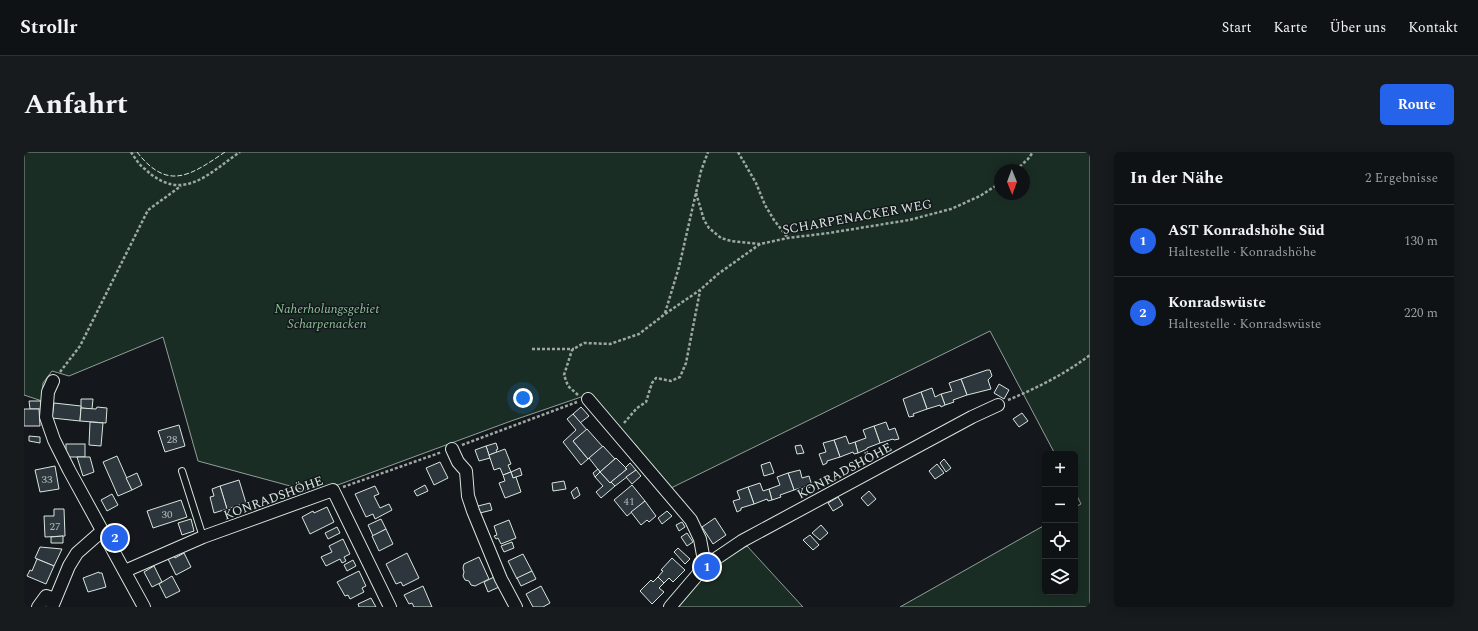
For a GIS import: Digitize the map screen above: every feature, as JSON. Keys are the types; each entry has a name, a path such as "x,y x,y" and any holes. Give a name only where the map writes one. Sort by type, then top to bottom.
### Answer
{"street":[{"path":"53,381 48,392 46,417 54,440 144,607"},
{"path":"588,399 692,520 700,539 705,566"},
{"name":"KONRADSHÖHE","path":"670,607 705,566 742,541 965,421 998,405"},
{"path":"452,449 458,462 466,471 468,496 473,511 501,579 516,607"},
{"name":"KONRADSHÖHE","path":"125,571 203,537 333,490 390,607"},
{"path":"38,607 46,596 53,603 77,553 102,531"}],"lane":[{"path":"182,471 203,537"}],"path":[{"path":"131,152 144,169 163,182 182,186"},
{"path":"53,381 80,346 148,210 182,186 200,179 240,152"},
{"path":"665,314 678,268 701,171 708,152"},
{"path":"738,152 756,182 765,205 788,238"},
{"path":"1023,164 1033,152"},
{"name":"SCHARPENACKER WEG","path":"760,244 788,238 909,220 951,209 980,196 994,188"},
{"path":"696,193 704,220 709,228 721,238 731,241 760,244"},
{"path":"588,399 578,396 572,391 568,386 564,375 572,350 584,344 610,344 639,334 760,244"},
{"path":"617,433 637,408 646,402 652,383 656,378 665,378 671,381 680,377 686,363 700,290"},
{"path":"532,348 575,349"},
{"path":"998,405 1044,385 1090,355"}],"green space":[{"name":"Naherholungsgebiet Scharpenacken","path":"24,152 1090,152 1090,607 900,607 1042,527 1042,595 1078,595 1078,506 1081,504 1078,498 1078,451 1053,451 990,331 669,489 651,467 636,445 620,432 587,395 511,421 316,493 198,461 163,337 69,376 52,371 43,383 42,401 24,395"},
{"path":"747,546 803,607 675,607 712,567"}],"building":[{"path":"990,370 992,376 988,380 991,389 967,395 961,379"},
{"path":"961,379 967,395 953,400 954,402 945,405 941,394 952,391 949,383"},
{"path":"999,384 1009,390 1004,399 994,393"},
{"path":"932,388 935,397 941,394 945,405 927,409 921,392"},
{"path":"921,392 927,409 909,417 903,399"},
{"path":"81,399 93,399 92,409 81,408"},
{"path":"29,401 41,401 41,409 30,409"},
{"path":"54,403 81,406 80,421 52,418"},
{"path":"97,407 107,408 106,423 80,421 81,408 96,409"},
{"path":"581,407 589,416 580,423 573,414"},
{"path":"24,409 39,409 40,426 24,426"},
{"path":"1022,413 1028,421 1019,427 1013,419"},
{"path":"573,414 587,430 573,441 588,459 581,465 563,442 576,430 567,419"},
{"path":"90,422 103,423 101,446 89,445"},
{"path":"886,422 889,430 895,428 899,439 893,439 880,443 874,426"},
{"path":"179,425 185,446 165,452 158,431"},
{"path":"874,426 880,443 858,453 855,442 866,438 863,430"},
{"path":"587,429 603,447 588,459 573,441"},
{"path":"29,436 40,437 40,443 29,441"},
{"path":"846,436 849,444 855,442 858,453 854,454 853,452 840,457 834,440"},
{"path":"834,440 840,457 827,461 827,463 823,465 819,454 826,452 823,443"},
{"path":"496,443 498,449 496,450 497,452 489,455 486,446"},
{"path":"66,444 85,444 85,457 66,457"},
{"path":"801,445 804,453 797,454 795,446"},
{"path":"486,446 490,458 479,461 475,450"},
{"path":"603,446 615,459 600,472 589,458"},
{"path":"505,449 511,464 508,465 511,472 503,475 500,468 494,470 489,455"},
{"path":"117,456 132,490 118,496 103,462"},
{"path":"77,457 90,457 94,472 83,476"},
{"path":"616,458 627,469 610,483 600,472"},
{"path":"944,459 951,468 946,472 940,463"},
{"path":"440,462 448,478 434,485 426,468"},
{"path":"770,462 774,473 764,476 761,465"},
{"path":"630,463 636,470 615,486 611,482 627,469 625,468"},
{"path":"937,464 944,473 935,479 929,471"},
{"path":"55,466 59,489 40,492 35,470"},
{"path":"520,468 522,475 513,478 511,472"},
{"path":"598,469 600,472 595,477 593,473"},
{"path":"636,470 641,476 632,484 626,477"},
{"path":"800,470 802,478 809,476 812,486 794,490 788,473"},
{"path":"511,472 513,478 516,477 521,492 505,498 499,483 505,481 503,475"},
{"path":"600,472 610,483 611,482 615,486 601,498 596,492 603,486 595,477"},
{"path":"137,473 142,485 132,490 126,478"},
{"path":"788,473 794,490 780,495 781,497 772,500 769,489 780,485 777,477"},
{"path":"239,480 246,503 227,509 220,486"},
{"path":"564,481 566,489 553,491 552,483"},
{"path":"760,483 763,491 769,489 772,500 768,501 767,499 754,504 748,487"},
{"path":"425,485 428,491 417,496 414,491"},
{"path":"632,485 645,501 627,516 614,500"},
{"path":"220,486 227,509 214,513 210,497 214,496 212,489"},
{"path":"375,486 379,494 374,496 380,508 389,504 392,510 375,519 373,514 366,517 355,494"},
{"path":"577,487 580,495 574,499 571,492"},
{"path":"748,487 754,504 741,508 741,510 737,512 733,501 740,499 737,491"},
{"path":"869,491 876,499 868,506 861,498"},
{"path":"112,494 118,505 107,511 101,500"},
{"path":"838,497 843,505 833,511 828,503"},
{"path":"181,500 187,517 153,528 147,511"},
{"path":"645,501 656,516 649,522 647,520 641,525 631,512"},
{"path":"490,503 492,510 480,513 478,506"},
{"path":"327,507 334,522 310,534 302,517 313,511 314,513"},
{"path":"54,509 64,509 65,536 45,537 44,516 54,516"},
{"path":"667,511 672,516 662,524 658,518"},
{"path":"715,518 726,535 713,544 702,527"},
{"path":"191,519 194,531 182,535 178,523"},
{"path":"381,519 386,529 373,536 368,525"},
{"path":"509,520 516,538 501,544 498,538 496,539 494,536 497,535 494,526"},
{"path":"682,522 685,527 679,531 676,525"},
{"path":"821,525 828,533 820,540 812,533"},
{"path":"337,527 340,533 328,539 325,533"},
{"path":"386,529 393,544 379,551 372,536"},
{"path":"687,533 693,542 687,546 681,537"},
{"path":"810,535 819,545 813,550 803,540"},
{"path":"63,536 63,543 51,543 51,537"},
{"path":"343,539 350,554 344,557 346,561 342,563 340,559 326,566 321,557 332,552 329,546"},
{"path":"512,542 514,548 504,552 501,546"},
{"path":"40,547 62,549 54,566 35,558"},
{"path":"678,548 690,559 685,564 674,552"},
{"path":"184,553 191,567 176,575 168,559 174,556 175,558"},
{"path":"407,553 419,578 403,586 401,582 396,584 386,564"},
{"path":"523,554 532,571 517,579 508,561"},
{"path":"479,557 489,579 475,586 471,585 469,581 465,580 463,576 463,568 464,564"},
{"path":"672,558 685,570 673,582 669,578 664,583 658,577 663,571 661,570"},
{"path":"37,559 54,566 46,584 27,576 30,570 32,571"},
{"path":"353,560 356,566 347,571 344,565"},
{"path":"154,566 162,582 152,587 144,572"},
{"path":"359,571 366,586 362,588 364,592 350,599 348,595 345,596 337,582"},
{"path":"532,571 536,579 521,586 517,578"},
{"path":"99,572 102,573 106,587 88,592 83,578"},
{"path":"172,576 180,591 166,598 159,584"},
{"path":"494,577 499,587 488,592 484,582"},
{"path":"658,577 664,583 659,588 664,592 652,604 640,591 651,580 653,582"},
{"path":"423,586 432,607 414,607 412,603 409,604 404,595"},
{"path":"541,586 550,603 543,607 533,607 526,594"},
{"path":"371,598 376,607 359,607 358,604"}],"fence":[{"path":"137,152 148,164 159,172 170,176 180,176 190,173 225,152"}],"place":[{"name":"Konradswüste","path":"115,538"},
{"name":"AST Konradshöhe Süd","path":"707,567"}]}
